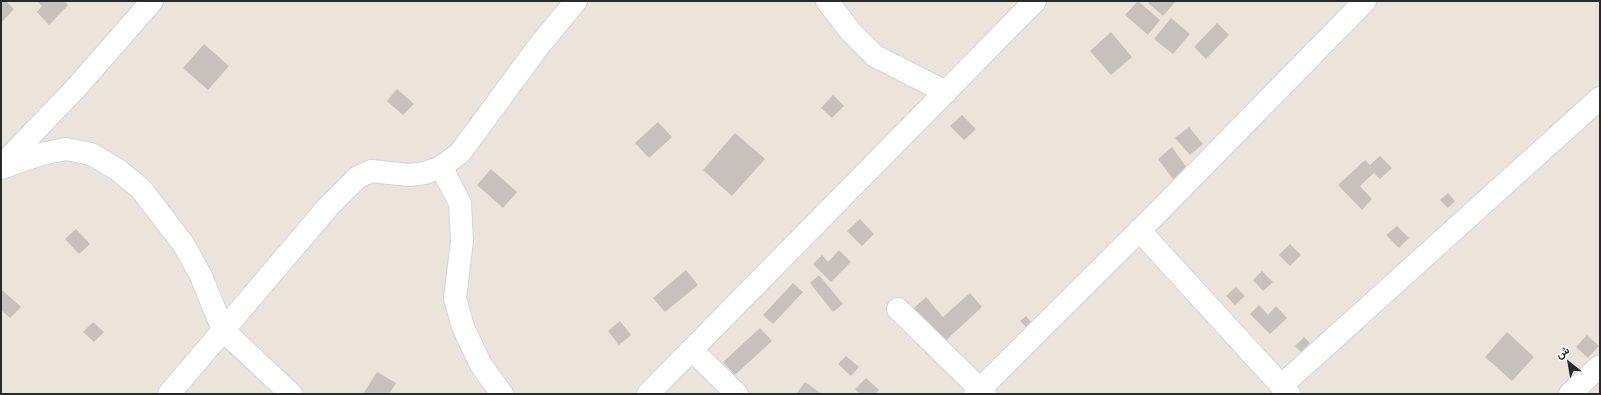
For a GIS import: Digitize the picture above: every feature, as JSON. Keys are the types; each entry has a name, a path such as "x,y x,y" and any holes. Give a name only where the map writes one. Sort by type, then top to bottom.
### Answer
{"street":[{"path":"1,167 76,88 152,1"},
{"path":"169,394 328,206 358,177 371,171 408,174 425,173 440,167 460,152 538,47 576,1"},
{"path":"827,1 851,32 875,56 946,92"},
{"path":"648,394 1035,1"},
{"path":"898,309 980,392 1365,1"},
{"path":"1139,230 1285,390 1600,98"},
{"path":"1,167 41,154 66,149 91,154 118,170 141,189 184,245 201,276 223,330 291,394"},
{"path":"440,167 460,203 462,242 455,298 463,327 481,365 502,394"},
{"path":"692,350 737,394"},
{"path":"1570,394 1600,366"}],"building":[{"path":"1,1 6,1 14,9 1,23"},
{"path":"37,1 64,1 68,5 49,25 37,12 42,6"},
{"path":"1138,1 1160,20 1148,35 1125,15"},
{"path":"1150,1 1176,1 1163,16 1148,3"},
{"path":"1171,18 1190,34 1173,54 1154,39"},
{"path":"1217,23 1229,35 1206,59 1194,47"},
{"path":"1111,32 1132,57 1111,75 1090,51"},
{"path":"204,44 229,66 208,90 183,68"},
{"path":"397,89 414,104 403,115 387,101"},
{"path":"833,95 844,106 832,118 821,108"},
{"path":"962,115 976,129 964,140 950,126"},
{"path":"658,122 672,137 649,158 635,143"},
{"path":"1189,127 1203,144 1190,155 1175,138"},
{"path":"735,133 765,159 732,196 703,170"},
{"path":"1172,147 1187,168 1173,179 1158,159"},
{"path":"1380,156 1392,168 1380,179 1374,173 1360,186 1372,199 1362,210 1338,185 1365,160 1370,165"},
{"path":"491,169 517,192 503,208 477,185"},
{"path":"1448,193 1455,201 1448,208 1440,200"},
{"path":"860,219 874,234 862,246 847,231"},
{"path":"1397,226 1409,238 1399,248 1386,235"},
{"path":"76,229 90,244 79,254 65,239"},
{"path":"1290,244 1301,255 1290,266 1279,255"},
{"path":"839,250 851,262 831,282 813,264 822,255 828,262"},
{"path":"686,270 698,285 665,312 653,298"},
{"path":"1262,271 1273,282 1263,291 1253,280"},
{"path":"819,275 843,304 833,312 810,283"},
{"path":"793,283 803,292 773,324 763,315"},
{"path":"1236,287 1245,296 1235,305 1226,296"},
{"path":"1,289 21,307 10,318 1,310"},
{"path":"970,293 982,307 944,342 913,309 926,297 943,317"},
{"path":"1259,305 1268,315 1276,306 1287,318 1270,334 1250,314"},
{"path":"1026,316 1031,322 1026,327 1020,321"},
{"path":"620,321 631,335 619,345 608,331"},
{"path":"93,322 104,332 94,342 83,332"},
{"path":"760,328 772,341 735,375 723,362"},
{"path":"1507,332 1534,357 1512,381 1485,357"},
{"path":"1587,335 1599,346 1588,358 1576,347"},
{"path":"1304,337 1310,343 1301,352 1295,346"},
{"path":"846,356 859,367 851,376 838,364"},
{"path":"377,372 396,383 389,394 363,394"},
{"path":"866,378 879,390 875,394 860,394 855,389"},
{"path":"805,382 822,394 796,394"}]}
